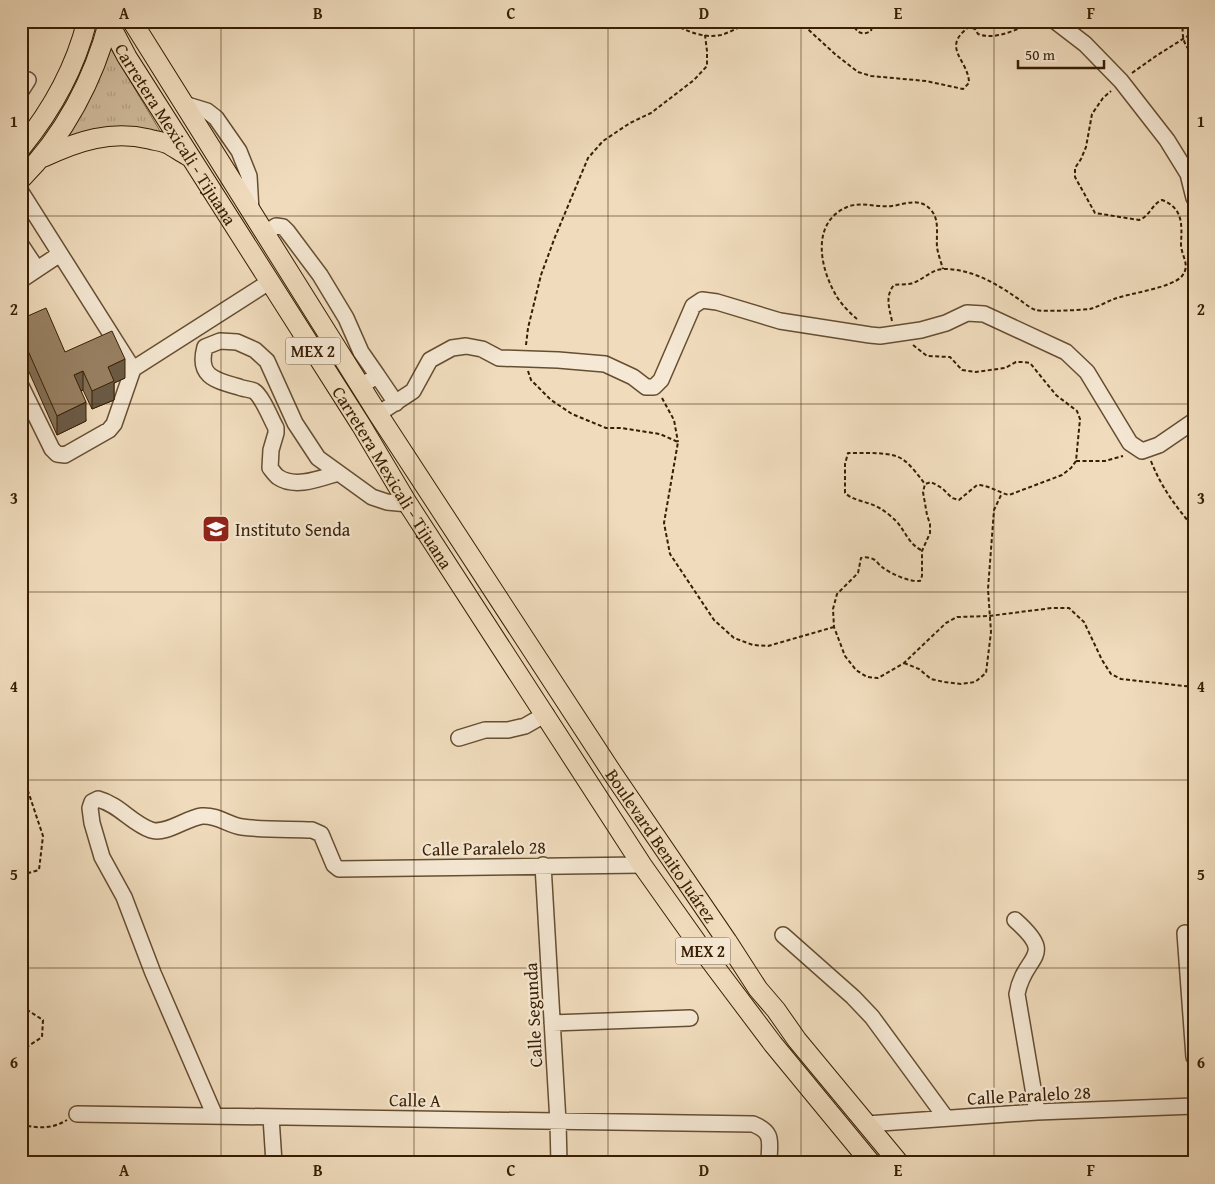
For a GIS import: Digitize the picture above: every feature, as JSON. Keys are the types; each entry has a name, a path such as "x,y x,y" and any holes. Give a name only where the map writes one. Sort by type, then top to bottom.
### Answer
{"main road":[{"path":"21,148 41,124 67,78 88,21"},
{"name":"Carretera Mexicali - Tijuana","path":"132,21 378,414 542,664"},
{"path":"21,179 42,157 70,115 99,55 110,24 128,37 156,82 180,99"},
{"name":"Carretera Mexicali - Tijuana","path":"110,24 127,56 189,156 361,425 408,504 520,676"},
{"path":"42,157 77,143 115,135 133,136 166,143 189,156"},
{"name":"Boulevard Benito Juárez","path":"542,664 613,774 727,940 758,989 899,1163"},
{"name":"Boulevard Benito Juárez","path":"520,676 642,865 703,951 773,1044 871,1163"},
{"path":"746,1008 756,1007 797,1055 824,1072"}],"street":[{"path":"1055,21 1085,44 1121,81 1167,140 1188,174 1194,198"},
{"path":"21,192 133,369"},
{"path":"264,234 276,226 283,227 287,231 320,276 346,318 361,352 396,403"},
{"path":"21,245 37,269"},
{"path":"21,280 60,254"},
{"path":"21,386 52,449 57,454 65,455 110,430 114,424 133,369 269,282"},
{"path":"378,414 413,391 430,360 452,348 466,346 482,349 499,358 605,364 633,376 646,387 654,387 661,380 693,306 702,300 718,302 780,321 880,336 921,330 946,323 967,313 984,314 1066,352 1087,372 1130,443 1143,448 1160,445 1194,421"},
{"path":"338,473 315,480 295,482 279,478 270,468 276,428 258,395 253,391 225,383 204,370 201,361 204,348 220,341 237,342 255,350 267,361 295,423 318,458 372,497 386,502 408,504"},
{"path":"342,397 376,376"},
{"path":"459,738 485,730 508,730 525,726 546,714"},
{"name":"Calle Paralelo 28","path":"215,1116 153,973 124,897 102,857 92,823 90,808 92,802 98,799 110,802 140,825 152,830 163,831 200,816 214,816 240,827 312,830 321,834 331,860 339,869 642,865"},
{"name":"Calle Segunda","path":"543,865 559,1163"},
{"path":"1015,920 1031,934 1036,942 1037,952 1019,982 1018,994 1037,1112"},
{"path":"1185,933 1194,1056"},
{"path":"783,935 853,997 872,1017 946,1118"},
{"path":"552,1023 690,1018"},
{"name":"Calle Paralelo 28","path":"868,1124 1037,1112 1194,1106"},
{"name":"Calle A","path":"77,1114 753,1124 764,1128 769,1137 768,1163"},
{"path":"271,1117 274,1163"}],"path":[{"path":"669,21 684,30 705,35 720,35 746,24 783,24 788,21"},
{"path":"799,21 836,55 858,72 871,76 926,81 963,88 969,83 969,75 955,49 957,38 963,31 969,27 975,29 978,34 990,37 1010,32 1031,23 1045,21"},
{"path":"852,21 854,29 860,33 866,33 870,30 873,21"},
{"path":"1183,21 1182,40 1187,49 1194,54"},
{"path":"925,484 931,482 942,488 952,498 959,500 977,485 987,485 1009,495 1062,474 1071,468 1076,461 1080,419 1076,412 1056,396 1030,363 1016,362 1005,368 976,372 962,370 950,357 927,356 918,350 892,320 888,304 889,291 894,285 912,284 928,274 943,269 981,277 1006,290 1034,310 1043,312 1090,309 1119,297 1167,285 1180,278 1187,265 1181,248 1181,222 1177,210 1168,202 1162,200 1155,203 1150,212 1139,220 1095,213 1075,177 1075,168 1082,159 1086,147 1092,114 1103,98 1121,81 1194,32"},
{"path":"870,335 838,298 827,277 822,258 822,238 826,224 838,212 856,204 881,207 911,202 924,204 932,210 935,216 938,228 937,247 943,269"},
{"path":"654,387 674,420 678,442"},
{"path":"1076,461 1104,461 1143,448 1171,501 1194,528"},
{"path":"922,551 912,545 896,520 869,502 852,499 846,493 845,464 848,453 883,454 898,457 910,466 925,484"},
{"path":"925,484 923,492 930,524 930,533 922,551 922,576 920,581 914,582 888,571 874,559 860,558 858,573 838,594 833,608 834,627 845,656 856,670 867,677 878,678 904,664 946,623 957,617 989,616 1052,608 1069,608 1084,622 1102,660 1111,674 1122,679 1194,688"},
{"path":"904,664 919,669 931,679 961,684 975,682 986,673 991,632 988,588 994,510 1002,493"},
{"path":"21,875 39,870 43,836 24,779"},
{"path":"21,1006 43,1020 42,1037 21,1050"},
{"path":"21,1124 38,1129 60,1124 77,1114"}],"green space":[{"path":"111,49 163,136 65,142 91,97"}],"building":[{"path":"46,308 65,352 112,331 125,359 108,367 114,381 92,391 83,371 74,375 86,402 57,416 21,335 21,319"}],"place":[{"name":"Instituto Senda","path":"216,529"}]}
